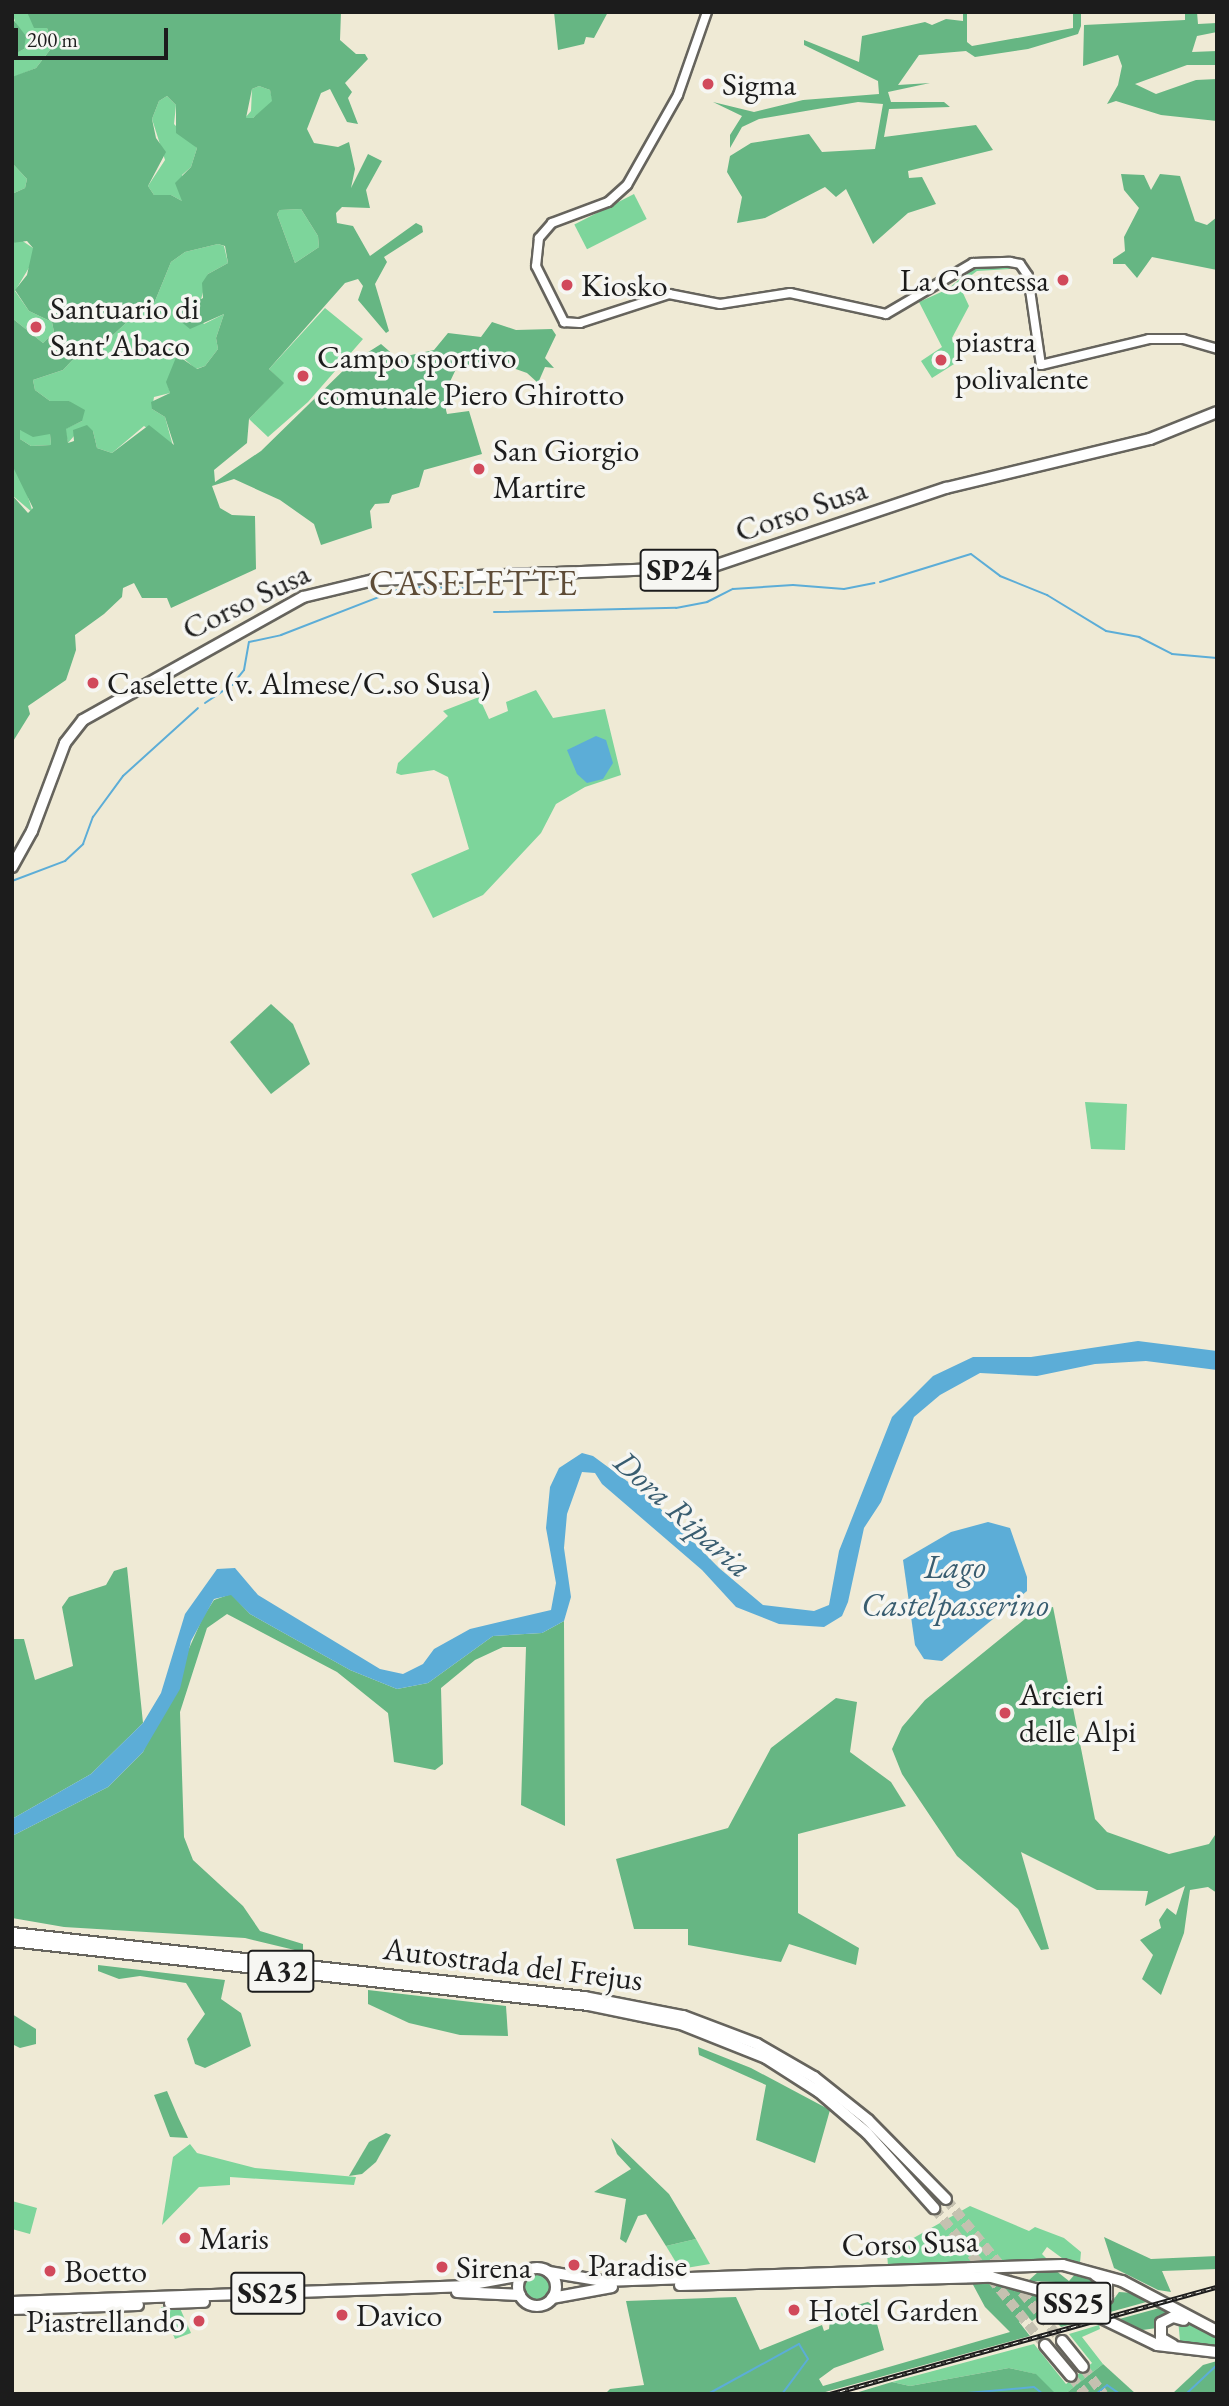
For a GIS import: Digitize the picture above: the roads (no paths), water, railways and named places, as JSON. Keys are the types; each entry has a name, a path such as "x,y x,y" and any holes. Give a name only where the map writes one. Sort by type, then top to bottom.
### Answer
{"highway":[{"name":"Autostrada del Frejus","path":"12,1934 584,1997 683,2016 747,2040 814,2077 868,2120 946,2199"},
{"name":"Autostrada del Frejus","path":"12,1941 589,2005 681,2024 766,2058 819,2092 867,2133 934,2208"},
{"path":"1062,2341 1083,2367"},
{"path":"1045,2345 1071,2376"}],"main road":[{"name":"Corso Susa","path":"12,867 32,831 59,754 83,720 141,684 303,597 374,580 688,570 723,564 946,488 1150,439 1217,412"},
{"name":"Corso Susa","path":"590,2285 1074,2266 1122,2281 1217,2331"},
{"path":"1051,2293 1087,2306 1105,2301 1109,2290 1105,2280 1074,2266"},
{"name":"SS25","path":"12,2302 462,2286 522,2275 532,2268 590,2285"},
{"path":"549,2272 556,2287 552,2298"},
{"path":"520,2295 522,2275"},
{"name":"Corso Susa","path":"590,2285 976,2277 1017,2282 1051,2293 1141,2339 1217,2352"},
{"name":"SS25","path":"12,2309 494,2291 520,2295 537,2306 590,2285"},
{"path":"1205,2352 1166,2343 1160,2335 1161,2323 1177,2317 1217,2331"}],"street":[{"path":"707,12 678,95 627,185 608,202 552,223 539,238 536,266 558,315 568,324 669,294 720,304 790,293 886,314 973,263 1010,262 1020,264 1028,276 1041,365 1157,338 1217,349"}],"water":[{"path":"596,736 606,740 613,763 603,779 587,783 577,774 567,750"},
{"path":"1138,1341 1217,1351 1217,1370 1146,1361 1095,1364 1037,1376 980,1373 940,1395 914,1417 881,1502 864,1528 848,1602 842,1616 824,1627 779,1624 736,1607 702,1570 602,1484 595,1473 582,1472 567,1514 564,1548 571,1597 564,1621 542,1633 493,1636 428,1683 397,1689 350,1670 250,1614 231,1595 214,1599 191,1641 180,1689 143,1752 108,1787 12,1836 12,1819 91,1774 143,1723 161,1693 185,1614 217,1569 235,1568 258,1595 380,1669 403,1674 423,1664 434,1649 470,1629 551,1610 556,1583 546,1528 550,1487 559,1468 582,1453 593,1456 650,1498 719,1568 763,1605 814,1611 829,1605 839,1551 892,1417 933,1376 973,1357 1031,1357"},
{"name":"Lago Castelpasserino","path":"988,1522 1010,1528 1027,1577 1027,1591 942,1661 924,1659 915,1645 903,1560 951,1532"}],"waterway":[{"path":"880,582 971,554 1000,576 1047,595 1106,631 1139,637 1172,654 1217,658"},
{"path":"494,612 676,608 707,602 733,589 793,585 844,589 874,583"},
{"path":"205,703 232,685 244,670 249,642 281,635 405,587 468,588"},
{"path":"12,881 65,861 83,844 93,817 123,776 198,708"},
{"path":"708,2394 799,2344 808,2359 782,2394"},
{"path":"1186,2394 1217,2365"},
{"path":"1096,2394 1107,2385 1120,2394"},
{"path":"956,2394 1034,2387 1043,2394"}],"tunnel":[{"path":"946,2199 1062,2341"},
{"path":"934,2208 1045,2345"},
{"path":"1083,2367 1103,2394"},
{"path":"1071,2376 1085,2394"}],"railway":[{"path":"830,2394 1217,2287"}],"place":[{"name":"Sigma","path":"708,84"},
{"name":"La Contessa","path":"1063,280"},
{"name":"Kiosko","path":"567,285"},
{"name":"Santuario di Sant'Abaco","path":"36,327"},
{"name":"piastra polivalente","path":"941,360"},
{"name":"Campo sportivo comunale Piero Ghirotto","path":"303,376"},
{"name":"San Giorgio Martire","path":"479,469"},
{"name":"Caselette (v. Almese/C.so Susa)","path":"93,683"},
{"name":"Arcieri delle Alpi","path":"1005,1713"},
{"name":"Maris","path":"185,2238"},
{"name":"Paradise","path":"574,2265"},
{"name":"Sirena","path":"442,2267"},
{"name":"Boetto","path":"50,2271"},
{"name":"Hotel Garden","path":"794,2310"},
{"name":"Davico","path":"342,2315"},
{"name":"Piastrellando","path":"199,2321"}],"district":[{"name":"CASELETTE","path":"474,583"}],"water label":[{"name":"Dora Riparia","path":"683,1514"}]}
